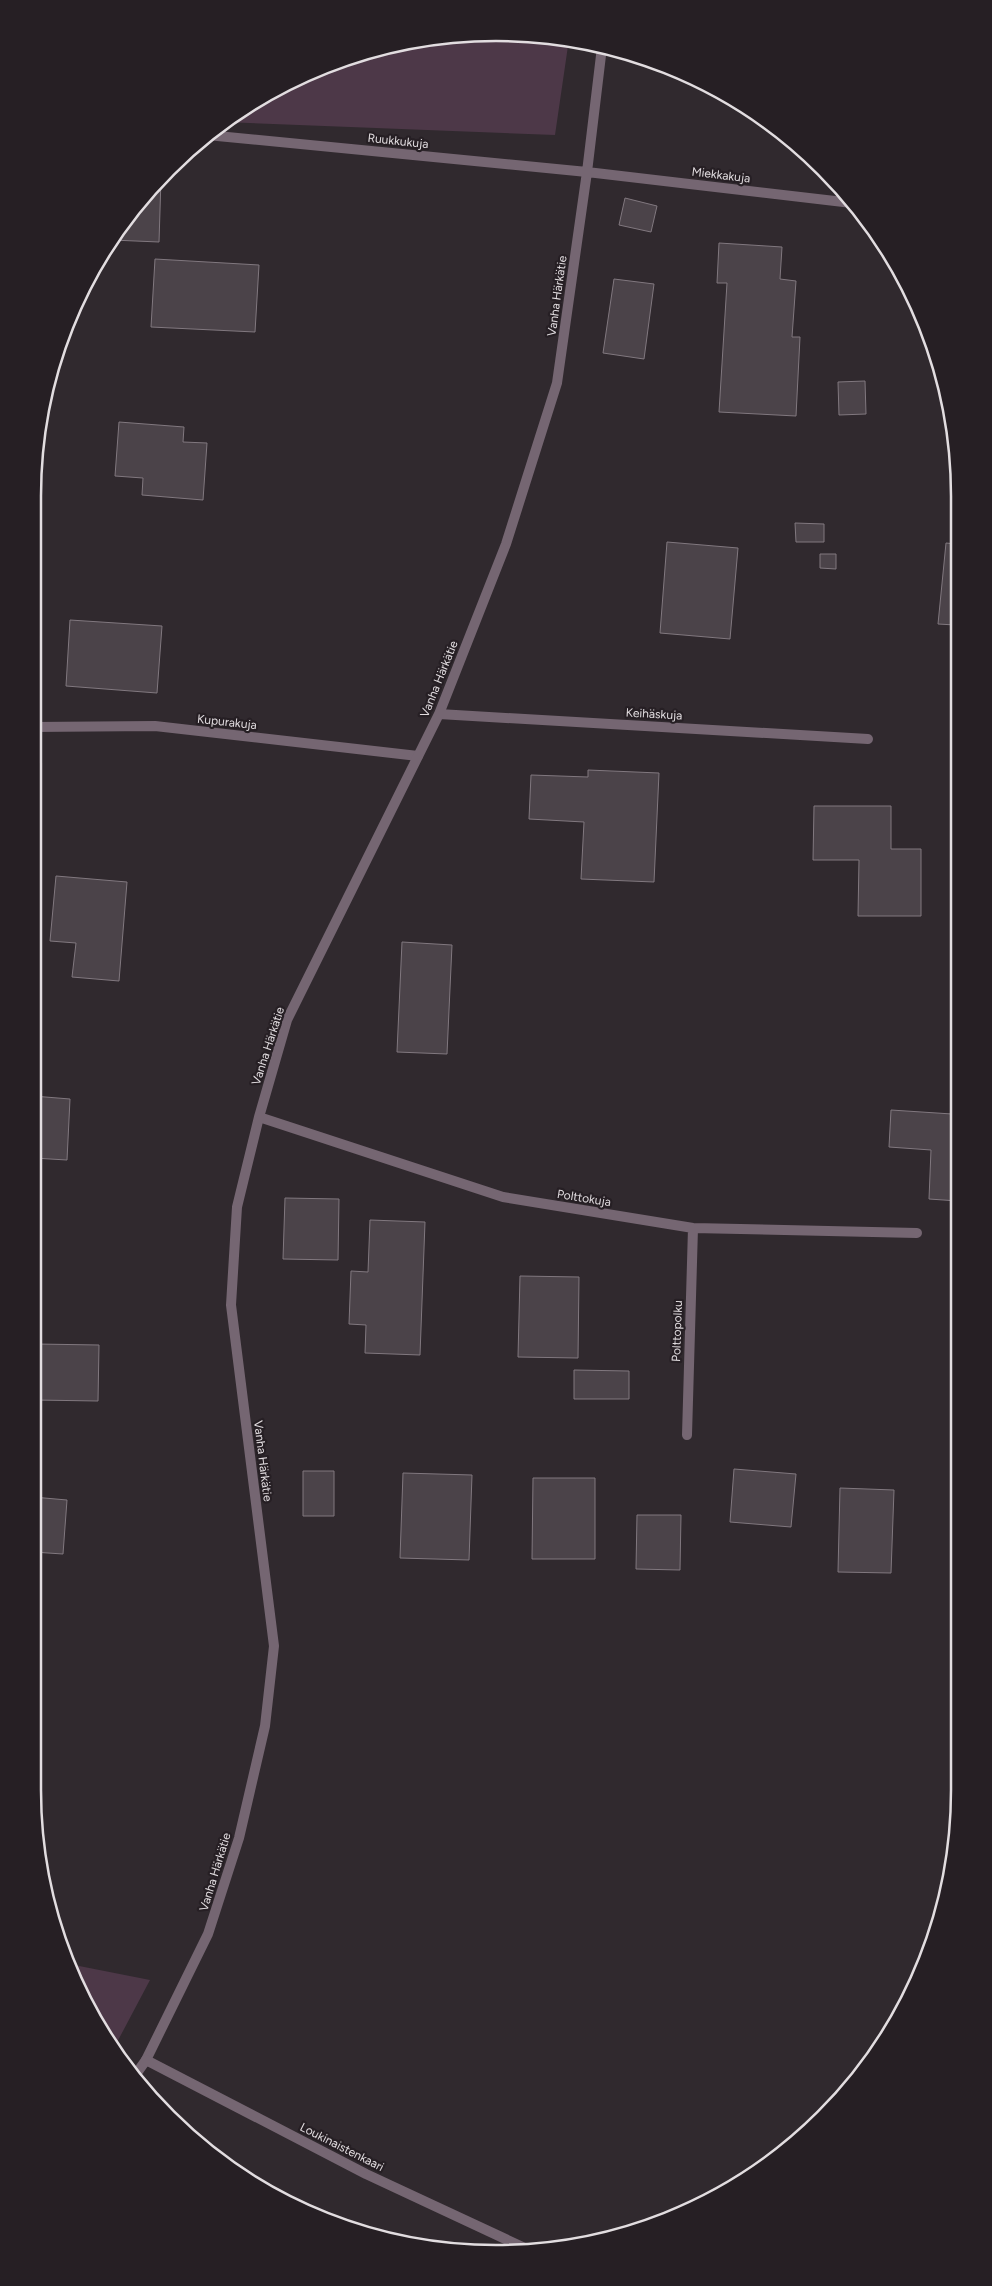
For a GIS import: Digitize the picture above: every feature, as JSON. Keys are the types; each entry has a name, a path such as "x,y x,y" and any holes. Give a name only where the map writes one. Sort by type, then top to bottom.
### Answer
{"street":[{"name":"Vanha Härkätie","path":"138,2071 146,2060 208,1934 239,1838 265,1726 274,1646 231,1305 237,1207 259,1117 287,1020 439,714 506,544 557,384 587,172 601,54"},
{"name":"Ruukkukuja","path":"218,136 587,172"},
{"name":"Miekkakuja","path":"587,172 843,202"},
{"name":"Keihäskuja","path":"439,714 868,739"},
{"name":"Kupurakuja","path":"41,727 156,726 418,756"},
{"name":"Polttokuja","path":"259,1117 503,1197 693,1228 917,1233"},
{"name":"Polttopolku","path":"686,1435 693,1228"},
{"name":"Loukinaistenkaari","path":"146,2060 366,2174 517,2244"}],"shaded area":[{"path":"466,42 526,42 568,47 555,135 237,123 295,88 350,65 378,57 407,50"},
{"path":"77,1966 150,1980 117,2042 88,1991"}],"building":[{"path":"161,189 159,242 120,240"},
{"path":"625,198 657,206 651,232 619,225"},
{"path":"719,243 782,247 780,279 796,281 792,337 800,337 796,416 719,412 727,283 717,283"},
{"path":"155,259 259,265 255,332 151,327"},
{"path":"614,279 654,284 644,359 603,353"},
{"path":"865,381 866,414 839,415 838,382"},
{"path":"119,422 184,427 183,442 207,443 203,500 142,495 143,478 115,476"},
{"path":"795,523 824,524 824,542 796,542"},
{"path":"667,542 738,548 730,639 660,633"},
{"path":"946,543 951,544 951,625 938,624"},
{"path":"820,554 836,554 836,569 820,568"},
{"path":"70,620 162,626 157,693 66,686"},
{"path":"588,770 659,773 654,882 581,879 584,822 529,819 531,775 588,777"},
{"path":"814,806 891,806 891,849 921,849 921,916 858,916 859,860 813,860"},
{"path":"56,876 127,882 119,981 72,977 76,943 50,941"},
{"path":"402,942 452,945 447,1054 397,1052"},
{"path":"41,1097 70,1099 67,1160 41,1158"},
{"path":"891,1110 951,1114 951,1201 929,1199 931,1150 889,1147"},
{"path":"285,1198 339,1199 338,1260 283,1259"},
{"path":"370,1220 425,1222 420,1355 365,1353 366,1325 349,1324 351,1271 368,1272"},
{"path":"520,1276 579,1277 578,1358 518,1357"},
{"path":"41,1344 99,1345 98,1401 41,1400"},
{"path":"574,1370 629,1371 629,1399 574,1399"},
{"path":"734,1469 796,1474 791,1527 730,1522"},
{"path":"303,1471 334,1471 334,1516 303,1516"},
{"path":"403,1473 472,1475 469,1560 400,1558"},
{"path":"533,1478 595,1478 595,1559 532,1559"},
{"path":"840,1488 894,1490 891,1573 838,1572"},
{"path":"41,1498 67,1500 63,1554 41,1553"},
{"path":"637,1515 681,1515 680,1570 636,1569"}]}
